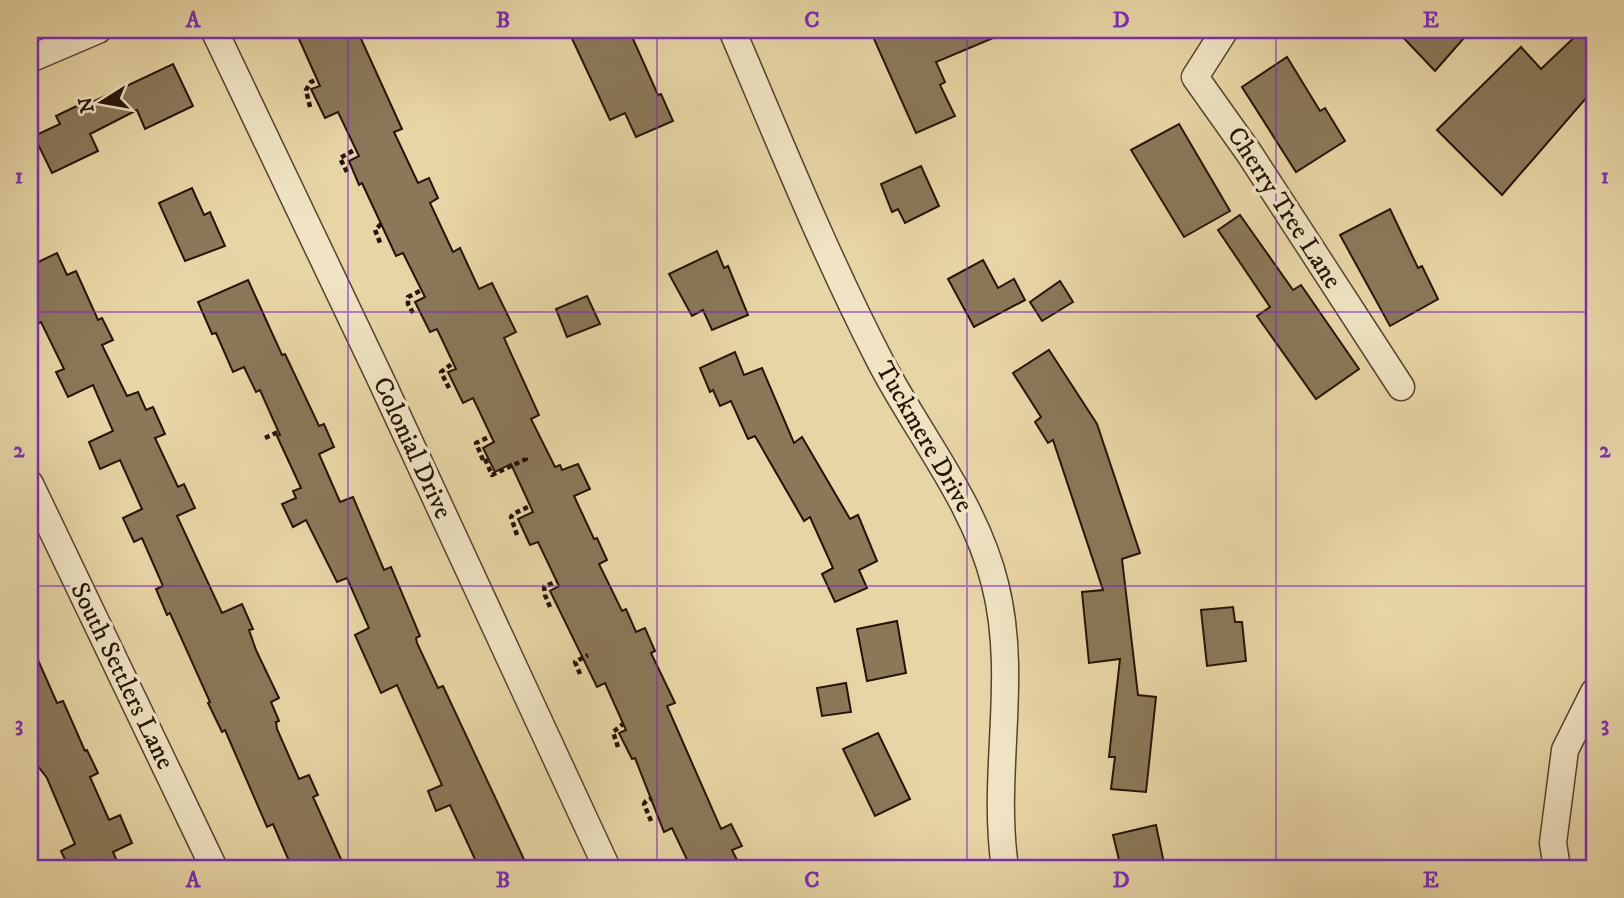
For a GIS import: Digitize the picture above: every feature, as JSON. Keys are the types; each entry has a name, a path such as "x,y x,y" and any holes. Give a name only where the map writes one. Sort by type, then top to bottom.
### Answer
{"street":[{"path":"30,59 98,30"},
{"name":"Colonial Drive","path":"214,30 380,378 607,868"},
{"name":"Tuckmere Drive","path":"732,30 822,240 880,360 979,535 995,581 1005,628 1006,669 999,813 1004,868"},
{"name":"Cherry Tree Lane","path":"1225,30 1195,77 1249,153 1401,387"},
{"name":"South Settlers Lane","path":"30,484 214,868"},
{"path":"1557,868 1553,843 1565,750 1594,692"}],"path":[{"path":"310,107 306,90 310,82 317,79"},
{"path":"347,172 340,158 356,149"},
{"path":"381,224 375,230 381,245"},
{"path":"413,313 408,297 422,290"},
{"path":"449,388 441,372 453,363"},
{"path":"265,438 278,432"},
{"path":"491,436 476,443 492,475 526,457"},
{"path":"517,535 511,517 530,506"},
{"path":"550,607 544,587 557,581"},
{"path":"580,674 575,663 588,654"},
{"path":"618,747 613,732 623,724"},
{"path":"651,821 644,804 652,799"}],"building":[{"path":"295,30 357,30 402,129 394,132 418,183 429,178 438,198 430,203 453,252 460,248 479,289 492,283 516,332 504,338 539,415 531,419 555,467 560,465 562,470 578,464 590,489 574,496 607,560 599,564 622,611 626,609 636,632 645,628 655,651 651,653 675,703 667,706 721,829 731,824 742,846 732,850 741,868 691,868 672,828 664,832 635,758 632,759 619,733 626,730 605,683 597,687 550,591 559,586 538,542 530,545 518,519 533,512 511,464 495,472 483,448 494,442 473,398 463,403 448,372 456,369 437,329 430,332 415,302 425,297 403,253 396,256 362,183 359,185 349,161 359,156 338,112 325,118 311,89 320,86"},
{"path":"568,30 629,30 658,95 661,94 673,121 636,137 625,113 610,120"},
{"path":"870,30 1012,30 936,62 945,82 940,85 955,116 916,133"},
{"path":"1396,30 1471,30 1435,71"},
{"path":"1582,30 1594,30 1594,89 1502,195 1437,130 1521,47 1541,69"},
{"path":"1287,57 1320,111 1325,108 1345,141 1296,172 1242,87"},
{"path":"173,64 193,106 145,129 137,110 90,134 98,151 52,173 34,136 60,124 56,116 83,103 84,106"},
{"path":"1179,124 1230,211 1184,237 1131,150"},
{"path":"921,166 939,206 905,223 898,209 892,212 881,184"},
{"path":"192,188 204,215 210,212 225,246 185,261 159,203"},
{"path":"1390,209 1418,268 1422,266 1438,299 1390,326 1340,235"},
{"path":"1240,215 1293,290 1301,285 1359,369 1316,399 1257,316 1270,307 1218,230"},
{"path":"717,251 724,268 728,266 748,315 712,330 703,310 692,316 669,274"},
{"path":"57,253 67,275 76,271 98,320 102,318 113,340 102,345 127,396 138,392 146,410 153,407 165,434 155,438 178,487 184,484 195,508 177,516 222,613 242,604 253,629 249,630 256,650 279,698 271,702 279,721 276,722 277,729 299,779 309,775 318,795 313,797 345,868 292,868 273,824 267,827 225,730 222,732 208,703 210,702 170,613 167,615 156,589 163,586 142,538 134,542 123,518 142,509 120,460 100,469 89,442 113,431 93,385 68,397 56,372 64,369 41,322 30,327 30,266"},
{"path":"983,260 998,288 1014,279 1025,300 974,327 948,279"},
{"path":"248,280 282,355 285,354 319,426 324,424 334,447 319,454 340,502 353,497 384,570 391,567 420,636 416,638 417,643 438,688 443,686 528,868 479,868 450,805 436,811 428,791 442,785 397,685 381,693 355,635 369,628 347,578 337,582 306,520 293,527 282,504 296,498 293,491 301,488 277,436 280,435 260,390 256,392 244,367 233,372 216,333 212,334 198,302"},
{"path":"1060,281 1073,302 1042,321 1030,302"},
{"path":"587,296 600,324 567,337 556,309"},
{"path":"1049,350 1097,424 1140,553 1122,559 1138,695 1156,697 1146,792 1111,789 1115,757 1109,757 1120,659 1089,663 1082,592 1103,590 1053,440 1048,443 1035,422 1041,417 1013,373"},
{"path":"735,352 744,375 762,368 794,443 802,437 850,519 858,515 877,561 859,570 867,588 835,602 822,574 833,568 810,517 804,521 755,436 748,439 731,401 720,406 713,390 710,392 700,368"},
{"path":"1233,607 1235,622 1242,622 1246,661 1207,666 1201,610"},
{"path":"897,621 906,673 867,681 857,629"},
{"path":"30,642 57,703 63,701 98,773 90,777 109,820 120,815 132,843 113,852 120,868 69,868 61,851 75,844 47,778 30,756"},
{"path":"846,683 851,712 822,716 817,688"},
{"path":"878,733 910,799 875,816 843,749"},
{"path":"1156,825 1165,868 1121,868 1113,835"}]}
